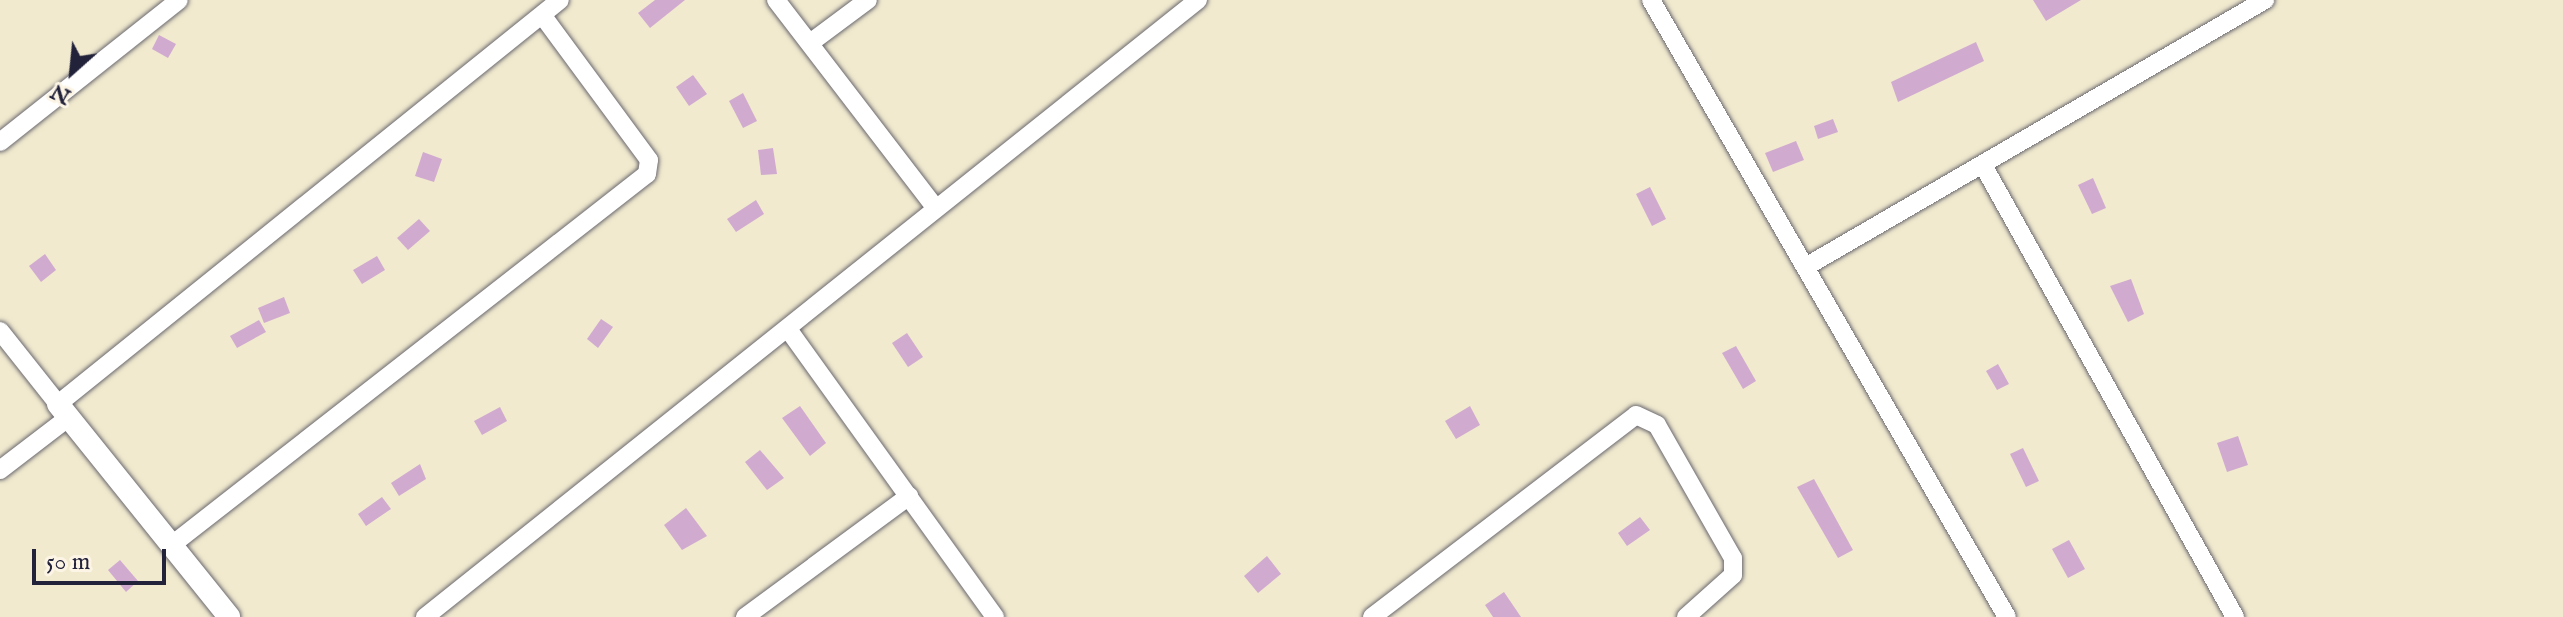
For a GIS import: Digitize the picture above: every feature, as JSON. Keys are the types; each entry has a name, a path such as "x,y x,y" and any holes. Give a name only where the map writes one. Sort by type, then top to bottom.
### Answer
{"street":[{"path":"0,142 179,0"},
{"path":"0,470 64,410 560,0"},
{"path":"776,0 934,206"},
{"path":"810,43 868,0"},
{"path":"425,617 788,329 934,206 1198,0"},
{"path":"1651,0 2007,617"},
{"path":"1807,266 2265,0"},
{"path":"173,544 647,174 649,160 542,15"},
{"path":"1983,165 2235,617"},
{"path":"788,329 995,617"},
{"path":"0,331 173,544 223,615"},
{"path":"1372,617 1636,415 1657,425 1733,558 1733,575 1686,617"},
{"path":"750,615 909,496"}],"building":[{"path":"655,0 685,0 650,28 638,13"},
{"path":"2033,0 2081,0 2046,21"},
{"path":"159,35 176,44 168,58 152,49"},
{"path":"1976,42 1984,61 1898,102 1891,82"},
{"path":"693,75 707,94 689,106 676,87"},
{"path":"743,93 757,121 743,128 729,101"},
{"path":"1833,119 1838,132 1818,139 1814,126"},
{"path":"1796,141 1804,160 1773,172 1765,153"},
{"path":"773,148 777,174 761,175 758,150"},
{"path":"423,152 442,159 434,182 415,176"},
{"path":"2093,178 2106,208 2092,214 2078,185"},
{"path":"1650,187 1666,219 1652,226 1636,194"},
{"path":"756,200 764,214 736,232 727,219"},
{"path":"419,219 430,231 408,250 397,238"},
{"path":"45,254 56,270 41,282 29,266"},
{"path":"377,256 385,270 362,284 353,270"},
{"path":"2131,279 2144,314 2128,322 2110,286"},
{"path":"284,297 290,313 264,323 258,308"},
{"path":"601,319 613,327 598,348 587,339"},
{"path":"259,320 266,332 237,348 230,336"},
{"path":"907,333 923,357 908,367 892,343"},
{"path":"1736,346 1756,381 1743,389 1722,353"},
{"path":"1998,364 2009,384 1997,390 1986,371"},
{"path":"800,406 826,443 810,456 782,418"},
{"path":"1470,406 1480,425 1456,439 1445,421"},
{"path":"500,407 507,421 482,435 474,421"},
{"path":"2238,436 2248,465 2227,472 2217,443"},
{"path":"2023,448 2039,481 2026,487 2010,454"},
{"path":"760,450 784,478 767,490 745,462"},
{"path":"420,464 426,479 399,496 391,483"},
{"path":"1814,479 1853,550 1838,558 1797,487"},
{"path":"382,497 391,509 366,526 358,514"},
{"path":"686,508 707,536 682,550 664,525"},
{"path":"1640,517 1650,530 1627,546 1618,533"},
{"path":"2069,540 2085,569 2068,578 2052,549"},
{"path":"1267,556 1281,574 1258,593 1244,576"},
{"path":"120,560 138,581 126,592 108,570"},
{"path":"1504,592 1521,617 1493,617 1485,605"}]}
